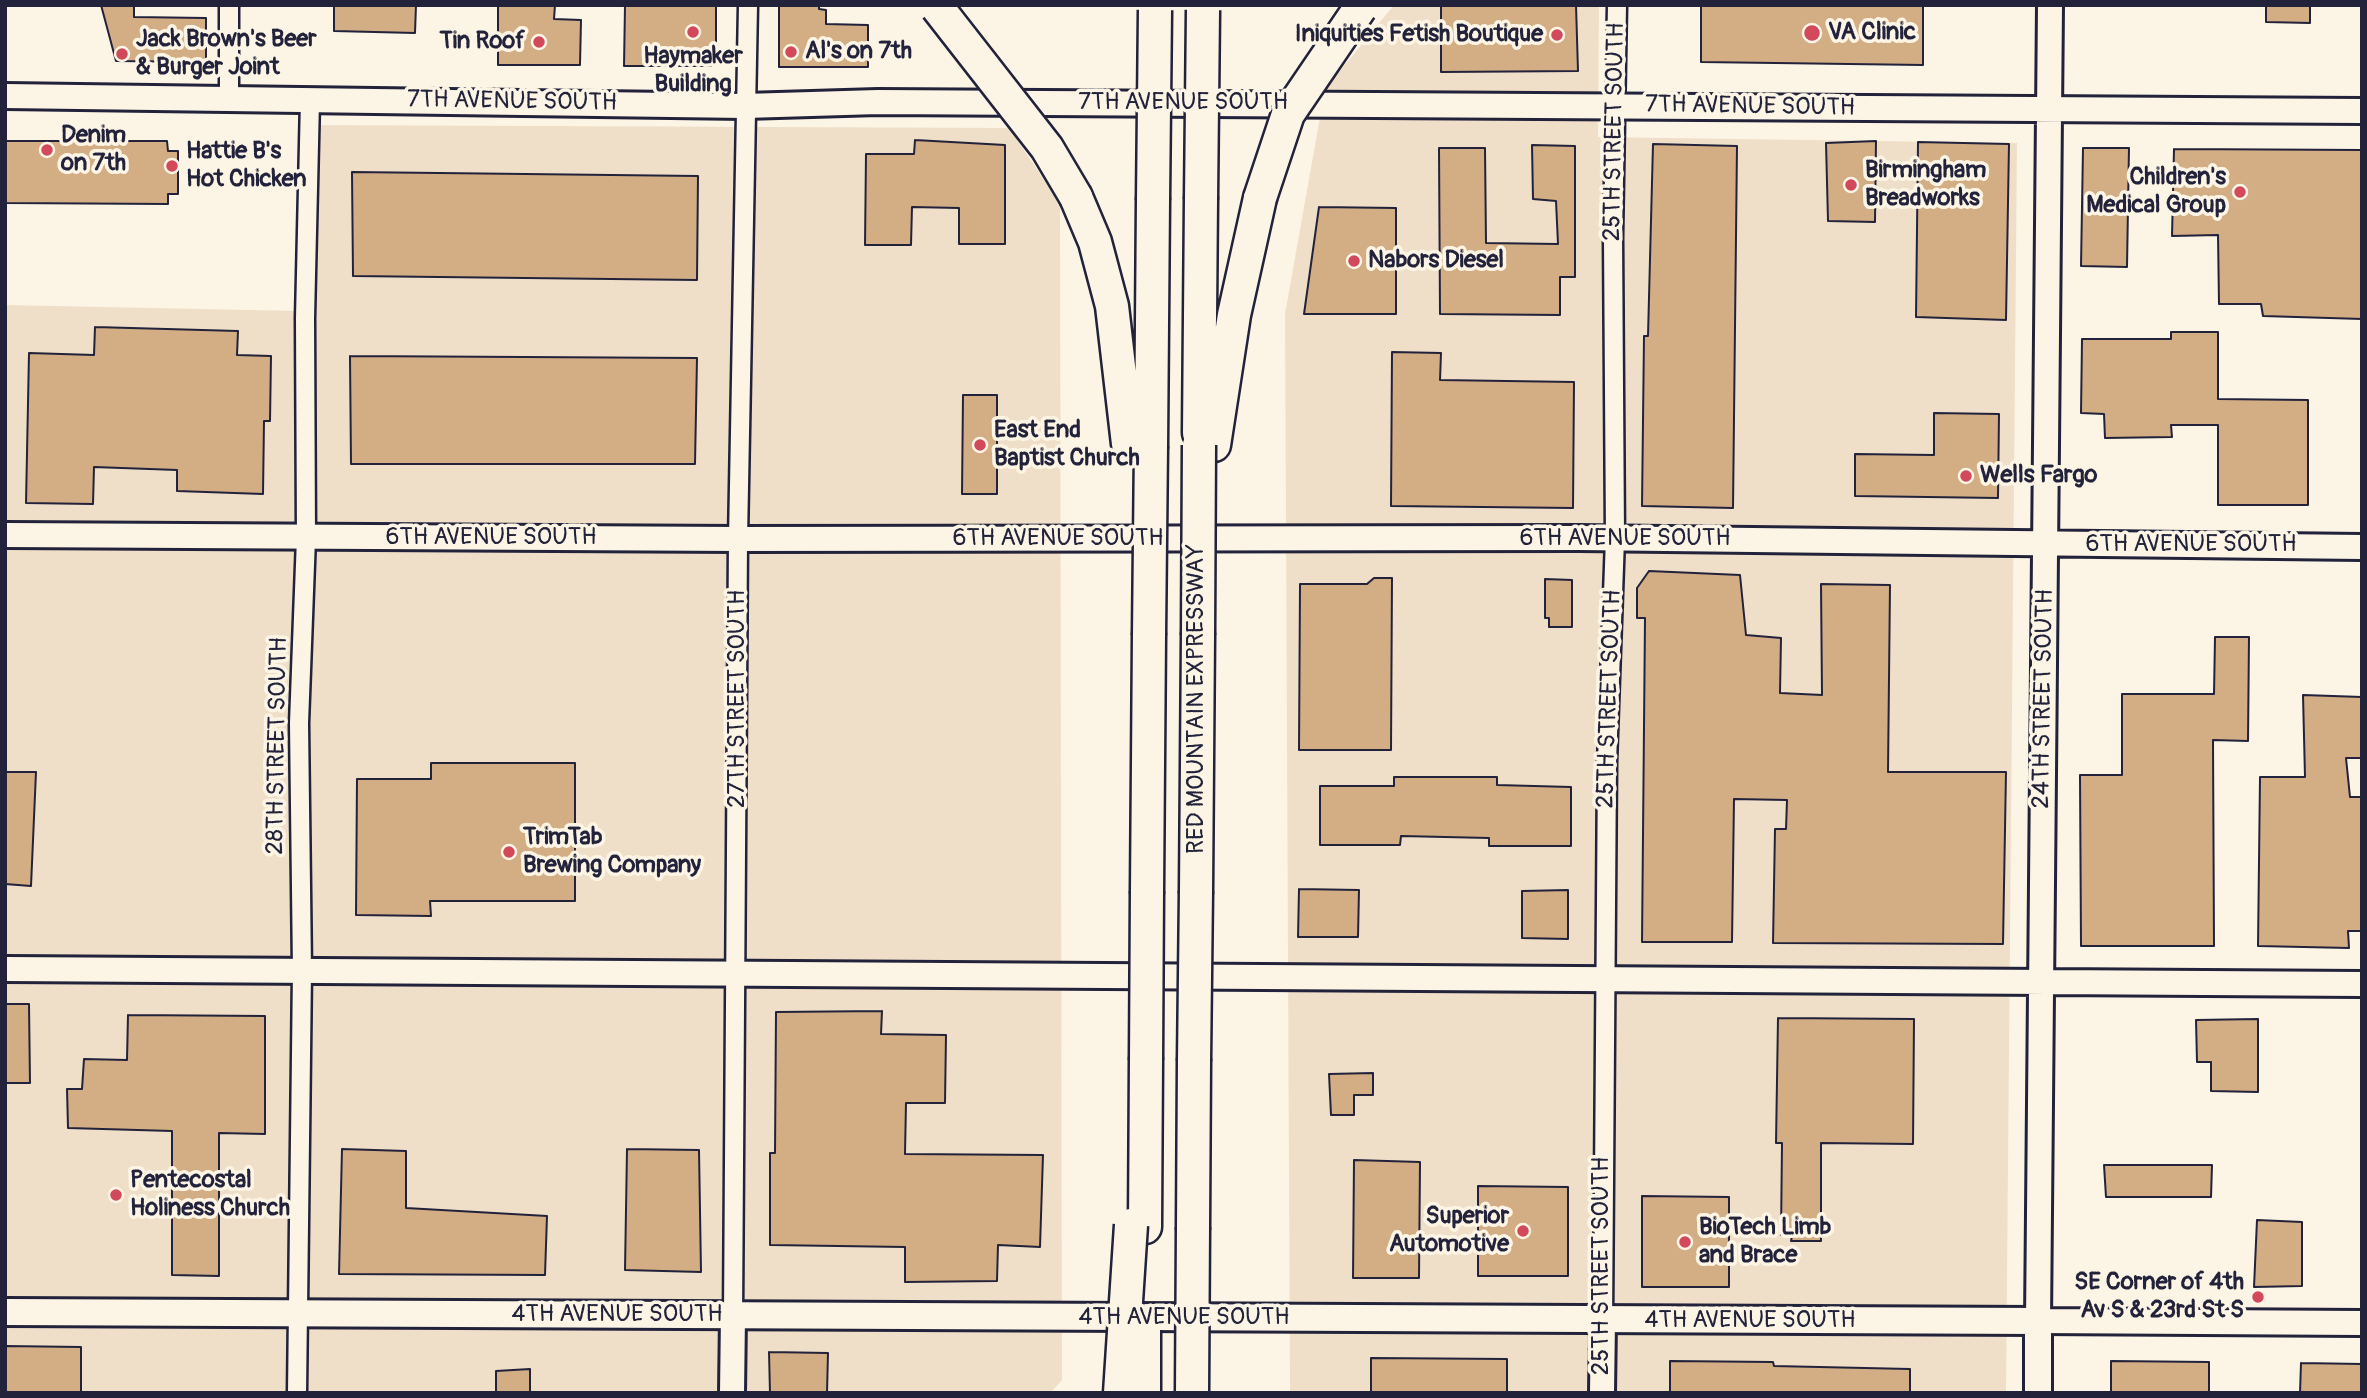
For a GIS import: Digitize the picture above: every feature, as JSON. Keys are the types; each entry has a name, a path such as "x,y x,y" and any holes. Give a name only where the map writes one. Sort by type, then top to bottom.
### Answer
{"highway":[{"path":"936,6 1047,148 1076,197 1095,242 1112,306 1140,445"},
{"path":"1206,445 1260,198 1288,114 1361,6"},
{"name":"RED MOUNTAIN EXPRESSWAY","path":"1138,1226 1146,1123 1150,573 1140,445 1153,200 1155,7"},
{"path":"1204,8 1201,200 1206,445"},
{"name":"RED MOUNTAIN EXPRESSWAY","path":"1192,1393 1197,726 1210,694 1205,634 1206,445"},
{"path":"1120,1393 1138,1226"},
{"path":"1138,1226 1143,1393"},
{"path":"1193,1316 1207,1393"}],"main road":[{"name":"4TH AVENUE SOUTH","path":"5,1312 2038,1321"},
{"name":"24TH STREET SOUTH","path":"2038,1321 2038,1393"}],"street":[{"path":"229,5 229,100"},
{"name":"27TH STREET SOUTH","path":"732,1393 738,539 748,5"},
{"name":"25TH STREET SOUTH","path":"1602,1393 1607,763 1615,538 1613,237 1617,5"},
{"name":"24TH STREET SOUTH","path":"2038,1321 2050,5"},
{"name":"7TH AVENUE SOUTH","path":"5,96 745,106 878,102 2362,111"},
{"name":"28TH STREET SOUTH","path":"297,1393 302,970 299,723 306,538 305,318 310,100"},
{"name":"6TH AVENUE SOUTH","path":"5,535 738,539 1615,538 2362,547"},
{"path":"5,969 2362,984"},
{"name":"4TH AVENUE SOUTH","path":"2038,1321 2362,1323"}],"shaded area":[{"path":"1394,5 1599,5 1598,137 2017,143 2006,1393 1290,1393 1285,314 1325,89"},
{"path":"300,125 1009,128 1060,203 1062,1380 1050,1393 5,1393 5,305 298,311"}],"building":[{"path":"101,5 134,5 134,17 206,18 206,62 116,61"},
{"path":"334,5 416,5 415,33 334,31"},
{"name":"Tin Roof","path":"498,5 555,5 554,19 581,20 580,65 498,65"},
{"path":"625,5 716,5 716,59 711,66 624,66"},
{"path":"779,5 819,5 819,9 826,10 826,24 868,25 868,67 779,67"},
{"path":"1441,5 1576,5 1578,71 1441,72"},
{"name":"VA Clinic","path":"1701,5 1923,5 1923,65 1701,62"},
{"path":"2266,5 2310,5 2310,23 2266,22"},
{"path":"915,140 1005,145 1005,244 959,244 959,208 912,207 911,245 865,245 866,154 914,154"},
{"path":"5,141 167,141 168,151 178,151 178,194 168,194 168,204 5,203"},
{"name":"Birmingham Breadworks","path":"1876,141 1875,222 1828,221 1826,143"},
{"path":"1918,142 2009,144 2006,320 1916,317"},
{"path":"1653,144 1737,146 1733,508 1642,506 1644,336 1648,336"},
{"path":"1532,145 1575,146 1575,277 1560,277 1560,315 1440,314 1439,148 1485,148 1486,243 1558,244 1556,201 1533,199"},
{"path":"2083,148 2129,148 2127,267 2081,266"},
{"path":"2174,149 2362,150 2362,319 2263,316 2261,304 2219,304 2218,235 2172,236"},
{"path":"352,172 698,176 697,280 353,276"},
{"name":"Nabors Diesel","path":"1319,207 1396,208 1396,314 1304,314"},
{"path":"95,327 238,331 237,355 271,356 270,421 264,421 263,494 177,491 177,470 94,467 93,504 26,503 29,353 94,355"},
{"path":"2171,332 2218,332 2218,399 2308,400 2308,505 2218,505 2218,425 2171,425 2172,437 2105,438 2104,414 2081,413 2082,339 2171,339"},
{"path":"1392,352 1441,353 1440,380 1574,382 1573,508 1391,506"},
{"path":"350,356 697,358 695,464 351,464"},
{"name":"East End Baptist Church","path":"963,395 997,395 997,494 962,494"},
{"name":"Wells Fargo","path":"1934,413 1999,414 1998,498 1855,496 1855,454 1934,455"},
{"path":"1649,571 1740,575 1746,635 1781,638 1780,693 1822,695 1821,584 1890,585 1888,772 2006,772 2003,944 1773,943 1775,829 1786,829 1787,800 1734,799 1732,942 1642,942 1645,618 1637,618 1637,588"},
{"path":"1374,578 1392,578 1391,750 1299,750 1300,584 1367,584"},
{"path":"1545,579 1572,580 1572,627 1549,627 1549,618 1545,618"},
{"path":"2215,637 2249,637 2248,741 2213,740 2214,946 2081,946 2080,775 2122,775 2122,694 2214,694"},
{"path":"2303,695 2362,697 2362,758 2346,758 2350,797 2362,797 2362,931 2348,931 2349,948 2258,946 2260,777 2305,777"},
{"path":"431,763 575,763 575,901 430,901 431,916 356,915 357,779 431,779"},
{"path":"5,772 36,772 31,886 5,884"},
{"path":"1394,777 1497,777 1497,785 1571,787 1571,846 1489,846 1489,838 1401,836 1400,845 1320,845 1320,786 1394,786"},
{"path":"1299,889 1359,890 1358,937 1298,937"},
{"path":"1568,890 1568,939 1522,938 1522,891"},
{"path":"5,1004 29,1004 30,1083 5,1083"},
{"path":"882,1011 881,1034 946,1035 945,1103 906,1103 905,1154 1043,1155 1040,1247 998,1245 997,1281 905,1282 905,1247 770,1245 770,1153 775,1153 776,1012"},
{"path":"128,1015 265,1016 265,1134 219,1133 219,1276 172,1275 172,1131 68,1128 67,1089 82,1089 84,1059 127,1060"},
{"path":"1778,1018 1914,1019 1913,1144 1821,1143 1821,1241 1791,1241 1792,1236 1781,1235 1782,1143 1776,1143"},
{"path":"2258,1019 2258,1092 2211,1091 2211,1062 2197,1062 2196,1020"},
{"path":"1373,1073 1373,1095 1354,1095 1354,1115 1331,1115 1329,1074"},
{"path":"342,1149 406,1151 406,1208 547,1216 545,1275 339,1274"},
{"path":"627,1149 699,1150 701,1272 625,1270"},
{"path":"1354,1160 1420,1162 1419,1278 1353,1278"},
{"path":"2104,1165 2212,1165 2211,1197 2106,1197"},
{"name":"Superior Automotive","path":"1478,1186 1568,1187 1568,1276 1478,1276"},
{"name":"BioTech Limb and Brace","path":"1642,1196 1729,1197 1729,1287 1642,1287"},
{"path":"2257,1220 2302,1222 2302,1286 2254,1287"},
{"path":"5,1346 81,1347 81,1393 5,1393"},
{"path":"769,1352 828,1353 827,1393 770,1393"},
{"path":"1371,1358 1507,1359 1507,1393 1371,1393"},
{"path":"1670,1361 1773,1362 1774,1366 1910,1369 1910,1393 1670,1393"},
{"path":"2111,1361 2209,1362 2209,1393 2111,1393"},
{"path":"2301,1363 2362,1364 2362,1393 2300,1393"},
{"path":"530,1369 530,1393 496,1393 496,1371"}],"place":[{"name":"Haymaker Building","path":"693,32"},
{"name":"VA Clinic","path":"1812,33"},
{"name":"Iniquities Fetish Boutique","path":"1557,35"},
{"name":"Tin Roof","path":"539,42"},
{"name":"Al's on 7th","path":"791,52"},
{"name":"Jack Brown's Beer & Burger Joint","path":"122,54"},
{"name":"Denim on 7th","path":"47,150"},
{"name":"Hattie B's Hot Chicken","path":"172,166"},
{"name":"Birmingham Breadworks","path":"1851,185"},
{"name":"Children's Medical Group","path":"2240,192"},
{"name":"Nabors Diesel","path":"1354,261"},
{"name":"East End Baptist Church","path":"980,445"},
{"name":"Wells Fargo","path":"1966,476"},
{"name":"TrimTab Brewing Company","path":"509,852"},
{"name":"Pentecostal Holiness Church","path":"116,1195"},
{"name":"Superior Automotive","path":"1523,1231"},
{"name":"BioTech Limb and Brace","path":"1685,1242"},
{"name":"SE Corner of 4th Av S & 23rd St S","path":"2258,1297"}]}
